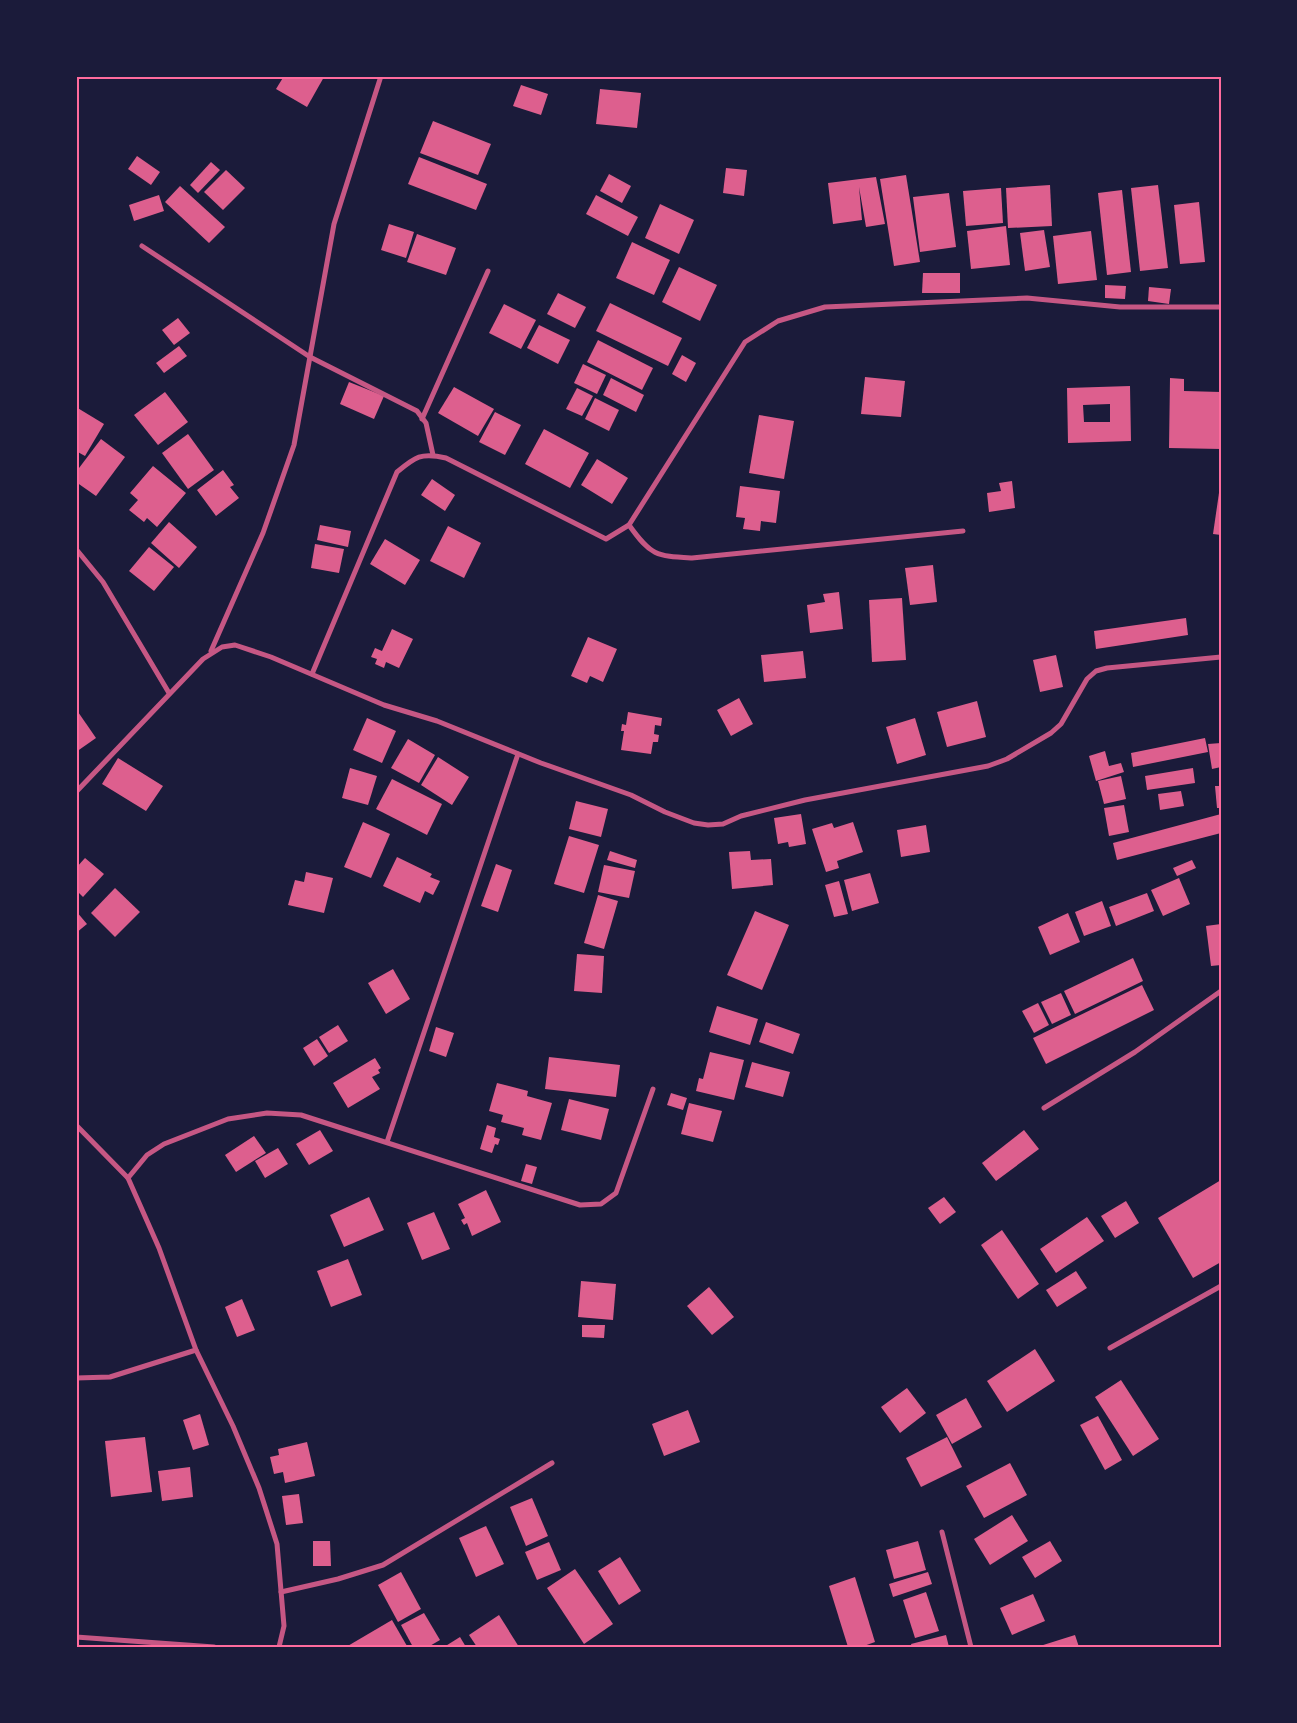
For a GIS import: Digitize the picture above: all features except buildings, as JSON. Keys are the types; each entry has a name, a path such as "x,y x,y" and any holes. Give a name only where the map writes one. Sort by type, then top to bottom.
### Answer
{"street":[{"path":"76,792 169,693 211,652 263,533 294,445 334,224 381,76"},
{"path":"142,246 310,357 417,411 426,423 433,455"},
{"path":"422,419 488,271"},
{"path":"312,674 397,472 416,456 433,455 446,458 606,539 629,525 745,342 778,320 825,307 1027,298 1120,307 1221,307"},
{"path":"629,525 642,542 661,556 692,558 964,532"},
{"path":"76,549 103,582 169,693"},
{"path":"211,652 235,645 312,674 384,705 437,721 518,754 631,795 665,812 694,823 723,824 741,816 804,800 988,766 1025,750 1051,733 1061,724 1087,679 1096,671 1107,668 1221,657"},
{"path":"387,1142 518,754"},
{"path":"1044,1108 1135,1052 1221,991"},
{"path":"128,1178 147,1156 164,1144 228,1119 267,1113 301,1116 580,1205 601,1204 616,1193 653,1090"},
{"path":"76,1125 128,1178 159,1248 196,1350 233,1426 264,1502 277,1544 284,1626 279,1647"},
{"path":"1110,1348 1221,1286"},
{"path":"76,1378 110,1377 196,1350"},
{"path":"281,1592 338,1579 383,1565 552,1463"},
{"path":"942,1532 971,1647"},
{"path":"76,1637 214,1647"}]}
